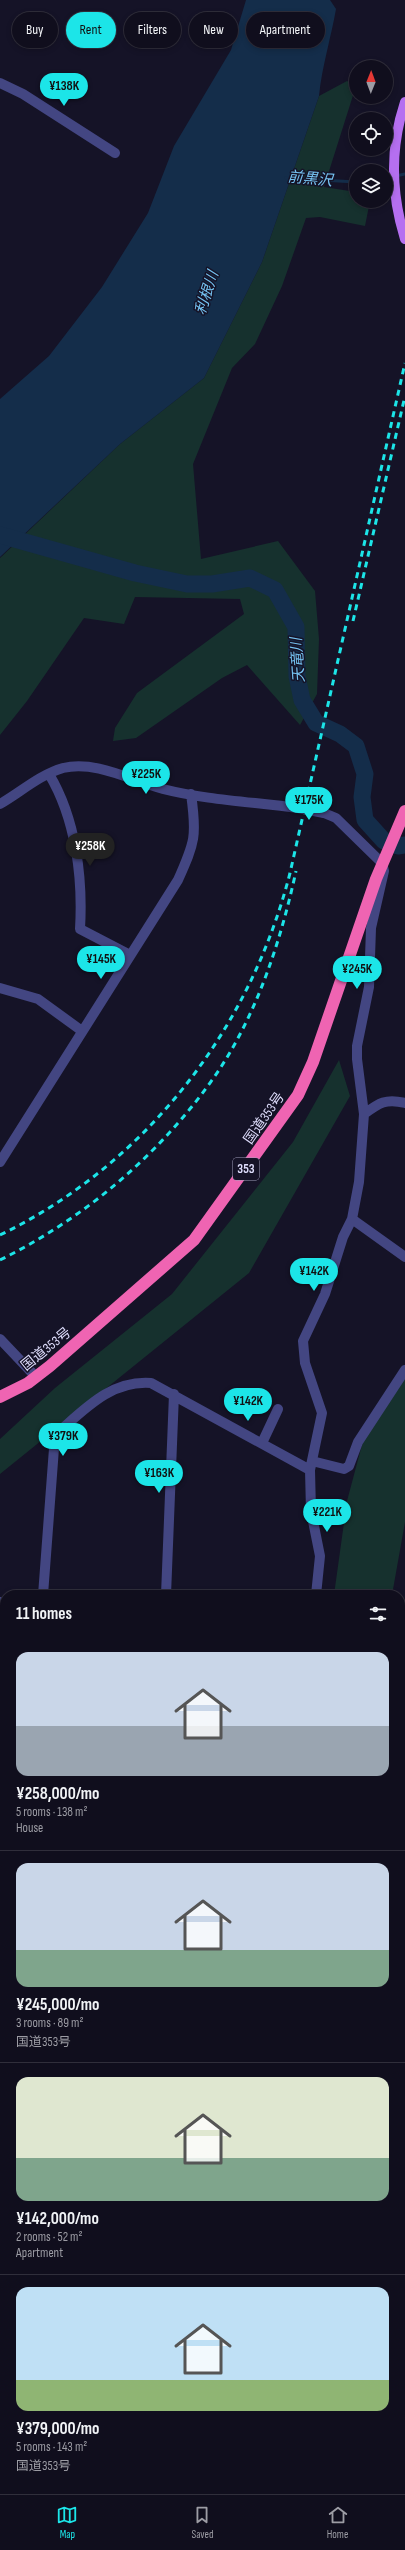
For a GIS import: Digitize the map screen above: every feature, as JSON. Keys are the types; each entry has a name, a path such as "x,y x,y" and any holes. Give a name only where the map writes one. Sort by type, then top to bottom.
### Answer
{"highway":[{"name":"国道353号","path":"0,1397 36,1377 194,1240 290,1108 298,1095 313,1062 350,948 385,857 405,811"}],"main road":[{"path":"405,102 396,138 394,174 396,203 405,239"}],"street":[{"path":"0,83 23,94 116,153"},
{"path":"0,804 34,780 64,768 95,769 122,774 163,789 324,813 336,818 385,857 383,881 371,928 369,987 357,1046 357,1059 364,1114 359,1182 352,1219 325,1294 303,1341 306,1363 322,1412 311,1465 311,1511 320,1556 317,1590"},
{"path":"49,774 59,790 78,858 82,894 80,930 130,955"},
{"path":"0,1162 178,880 194,843 195,822 190,794"},
{"path":"0,988 38,999 82,1030"},
{"path":"364,1114 378,1104 392,1100 405,1103"},
{"path":"352,1219 405,1257"},
{"path":"0,1339 36,1377"},
{"path":"43,1590 55,1435 101,1396 125,1384 151,1383 174,1394 262,1443 311,1465 344,1469 349,1466 358,1442 405,1370"},
{"path":"166,1590 174,1394"},
{"path":"262,1443 278,1409"}],"green space":[{"path":"347,81 349,82 349,104 350,104 324,187 349,191 349,208 369,208 365,226 320,217 306,218 282,286 255,344 232,368 193,464 201,559 278,541 315,591 319,639 317,694 300,725 247,665 222,678 136,738 113,741 115,728 137,693 244,614 240,599 135,597 124,624 84,618 27,701 0,735 0,558 120,444 204,378 262,262 319,96"},
{"path":"339,1060 350,1096 249,1273 0,1474 0,1439 55,1388 172,1294 293,1142"},
{"path":"405,1378 405,1522 393,1590 335,1590 347,1501 363,1441"}],"water":[{"name":"利根川","path":"246,0 330,0 336,9 322,74 319,96 262,262 204,378 120,444 0,557 0,399 49,356 102,287 148,213 174,146 232,48 238,48 238,27"}],"waterway":[{"name":"前黒沢","path":"393,177 405,174"},
{"name":"前黒沢","path":"286,178 349,182"},
{"name":"天竜川","path":"0,535 135,573 187,584 212,584 250,578 275,590 296,627 297,676 302,700 316,723 340,734 356,746 365,774 362,797 365,820 384,841 398,846 405,845"}],"railway":[{"path":"0,1235 53,1206 101,1171 145,1131 185,1086 219,1038 248,986 272,931 290,873 405,363"},
{"path":"353,621 405,396"},
{"path":"0,1260 63,1224 122,1179 174,1128 197,1100 219,1070 233,1047 257,999 283,923 296,871"}]}
